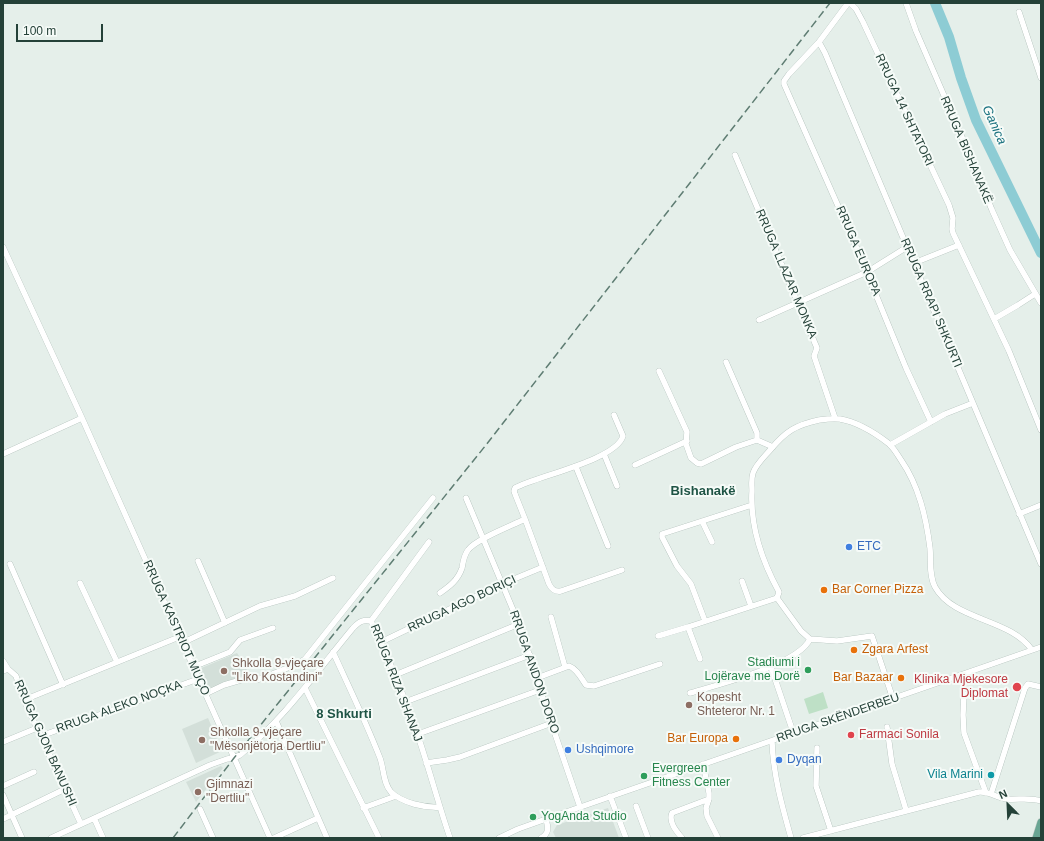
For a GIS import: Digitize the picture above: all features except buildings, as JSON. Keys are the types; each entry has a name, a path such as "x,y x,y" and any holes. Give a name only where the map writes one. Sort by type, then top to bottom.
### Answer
{"main road":[{"path":"1036,838 1041,822"}],"street":[{"path":"819,42 840,12 849,3"},
{"name":"RRUGA 14 SHTATORI","path":"849,3 856,9 863,22 944,195 951,211 954,221 952,229 959,245"},
{"name":"RRUGA BISHANAKË","path":"906,3 918,37 992,210 1010,250 1041,303"},
{"path":"1020,12 1041,78"},
{"name":"RRUGA EUROPA","path":"819,42 789,74 784,81 784,87 828,182 906,368 931,422"},
{"name":"RRUGA RRAPI SHKURTI","path":"819,42 825,53 1041,564"},
{"name":"RRUGA LLAZAR MONKA","path":"735,155 817,348 814,356 835,418"},
{"path":"914,263 959,245 1012,358 1040,422 1041,430"},
{"name":"RRUGA KASTRIOT MUÇO","path":"3,247 82,418 270,838"},
{"path":"759,320 867,272 907,247"},
{"path":"994,319 1035,294"},
{"path":"726,362 757,433 757,440"},
{"path":"659,371 687,432 686,441 692,458 697,463 701,464 736,447 757,440 773,447"},
{"path":"890,445 927,426 945,414 973,403"},
{"path":"614,415 623,436 618,445 604,454 576,466 515,488 514,491 552,589 557,591 622,570"},
{"path":"3,454 82,418"},
{"path":"778,598 780,592 770,574 761,550 753,519 753,472 785,434 798,426 818,420 835,418 864,428 890,445 905,465 922,502 930,547 932,582 936,589 960,609 1014,634 1026,643 1032,650"},
{"path":"635,465 686,441"},
{"path":"604,454 617,486"},
{"path":"576,466 608,546"},
{"path":"205,694 224,685 241,680 257,680 295,665 305,659 433,498"},
{"name":"RRUGA ANDON DORO","path":"466,498 519,624 580,807"},
{"path":"705,621 691,584 677,566 661,536 663,533 752,505"},
{"path":"1020,514 1041,505"},
{"path":"440,593 453,583 458,576 468,551 483,539 525,519"},
{"path":"702,521 712,542"},
{"name":"RRUGA RIZA SHANAJ","path":"429,542 371,621 395,675 418,734 450,838"},
{"path":"198,561 225,623"},
{"path":"10,564 63,685"},
{"name":"RRUGA AGO BORIÇI","path":"381,642 502,584 543,567"},
{"path":"182,644 260,606 295,596 333,578"},
{"path":"742,581 752,606"},
{"path":"80,583 117,662"},
{"path":"658,636 778,598"},
{"path":"778,598 801,631 810,639 838,641 872,636 894,698"},
{"path":"551,617 565,667"},
{"path":"51,838 210,765 234,758 243,753 276,721 359,622 365,620 371,621"},
{"path":"395,675 519,624"},
{"path":"688,627 700,659"},
{"path":"193,667 230,652 240,640 272,628"},
{"path":"24,700 179,637"},
{"path":"690,693 771,667 804,647 810,639"},
{"name":"RRUGA SKËNDERBEU","path":"498,838 518,829 610,796 1041,647"},
{"path":"333,652 380,758 387,786 390,791 396,796 422,807 440,807"},
{"path":"405,702 530,655"},
{"name":"RRUGA GJON BANUSHI","path":"3,661 5,670 16,676 24,700 81,824"},
{"path":"537,678 565,667 573,668 586,685 594,686 660,664"},
{"path":"771,667 793,732"},
{"name":"RRUGA ALEKO NOÇKA","path":"41,736 198,679"},
{"path":"989,794 1025,688 1028,684 1041,687"},
{"path":"305,688 379,838"},
{"path":"418,734 540,690"},
{"path":"964,694 964,733 989,794"},
{"path":"276,721 327,838"},
{"path":"426,763 460,757 552,723"},
{"path":"887,727 892,764 906,810"},
{"path":"3,742 37,728"},
{"path":"772,741 776,780 791,838"},
{"path":"817,748 816,786 831,831"},
{"path":"703,764 710,793 706,808 707,816 718,838"},
{"path":"3,786 34,772"},
{"path":"3,819 65,790"},
{"path":"803,838 979,792 1006,799 1031,798 1041,801"},
{"path":"3,795 22,838"},
{"path":"363,808 396,796"},
{"path":"610,796 626,838"},
{"path":"682,838 677,833 670,819 670,815 709,799"},
{"path":"636,806 648,838"},
{"path":"200,808 213,838"},
{"path":"94,818 103,838"},
{"path":"274,838 318,818"},
{"path":"541,838 548,831 546,819"}],"shaded area":[{"name":"Shkolla 9-vjeçare \"Liko Kostandini\"","path":"237,653 239,656 243,656 248,674 208,690 199,669"},
{"name":"Shkolla 9-vjeçare \"Mësonjëtorja Dertliu\"","path":"208,718 222,751 196,763 182,729"},
{"name":"Gjimnazi \"Dertliu\"","path":"221,766 223,768 196,802 186,782"},
{"path":"608,808 619,838 556,838 553,832 557,825"}],"green space":[{"path":"823,692 828,708 809,714 804,699"}],"waterway":[{"name":"Ganica","path":"935,3 949,37 961,78 976,120 1041,253"}],"railway":[{"path":"173,838 234,758 486,445 830,3"}],"place":[{"name":"ETC","path":"849,547"},
{"name":"Bar Corner Pizza","path":"824,590"},
{"name":"Zgara Arfest","path":"854,650"},
{"name":"Stadiumi i Lojërave me Dorë","path":"808,670"},
{"name":"Shkolla 9-vjeçare \"Liko Kostandini\"","path":"224,671"},
{"name":"Bar Bazaar","path":"901,678"},
{"name":"Klinika Mjekesore Diplomat","path":"1017,687"},
{"name":"Kopesht Shteteror Nr. 1","path":"689,705"},
{"name":"Farmaci Sonila","path":"851,735"},
{"name":"Bar Europa","path":"736,739"},
{"name":"Shkolla 9-vjeçare \"Mësonjëtorja Dertliu\"","path":"202,740"},
{"name":"Ushqimore","path":"568,750"},
{"name":"Dyqan","path":"779,760"},
{"name":"Vila Marini","path":"991,775"},
{"name":"Evergreen Fitness Center","path":"644,776"},
{"name":"Gjimnazi \"Dertliu\"","path":"198,792"},
{"name":"YogAnda Studio","path":"533,817"}],"district":[{"name":"Bishanakë","path":"703,491"},
{"name":"8 Shkurti","path":"344,714"}]}
